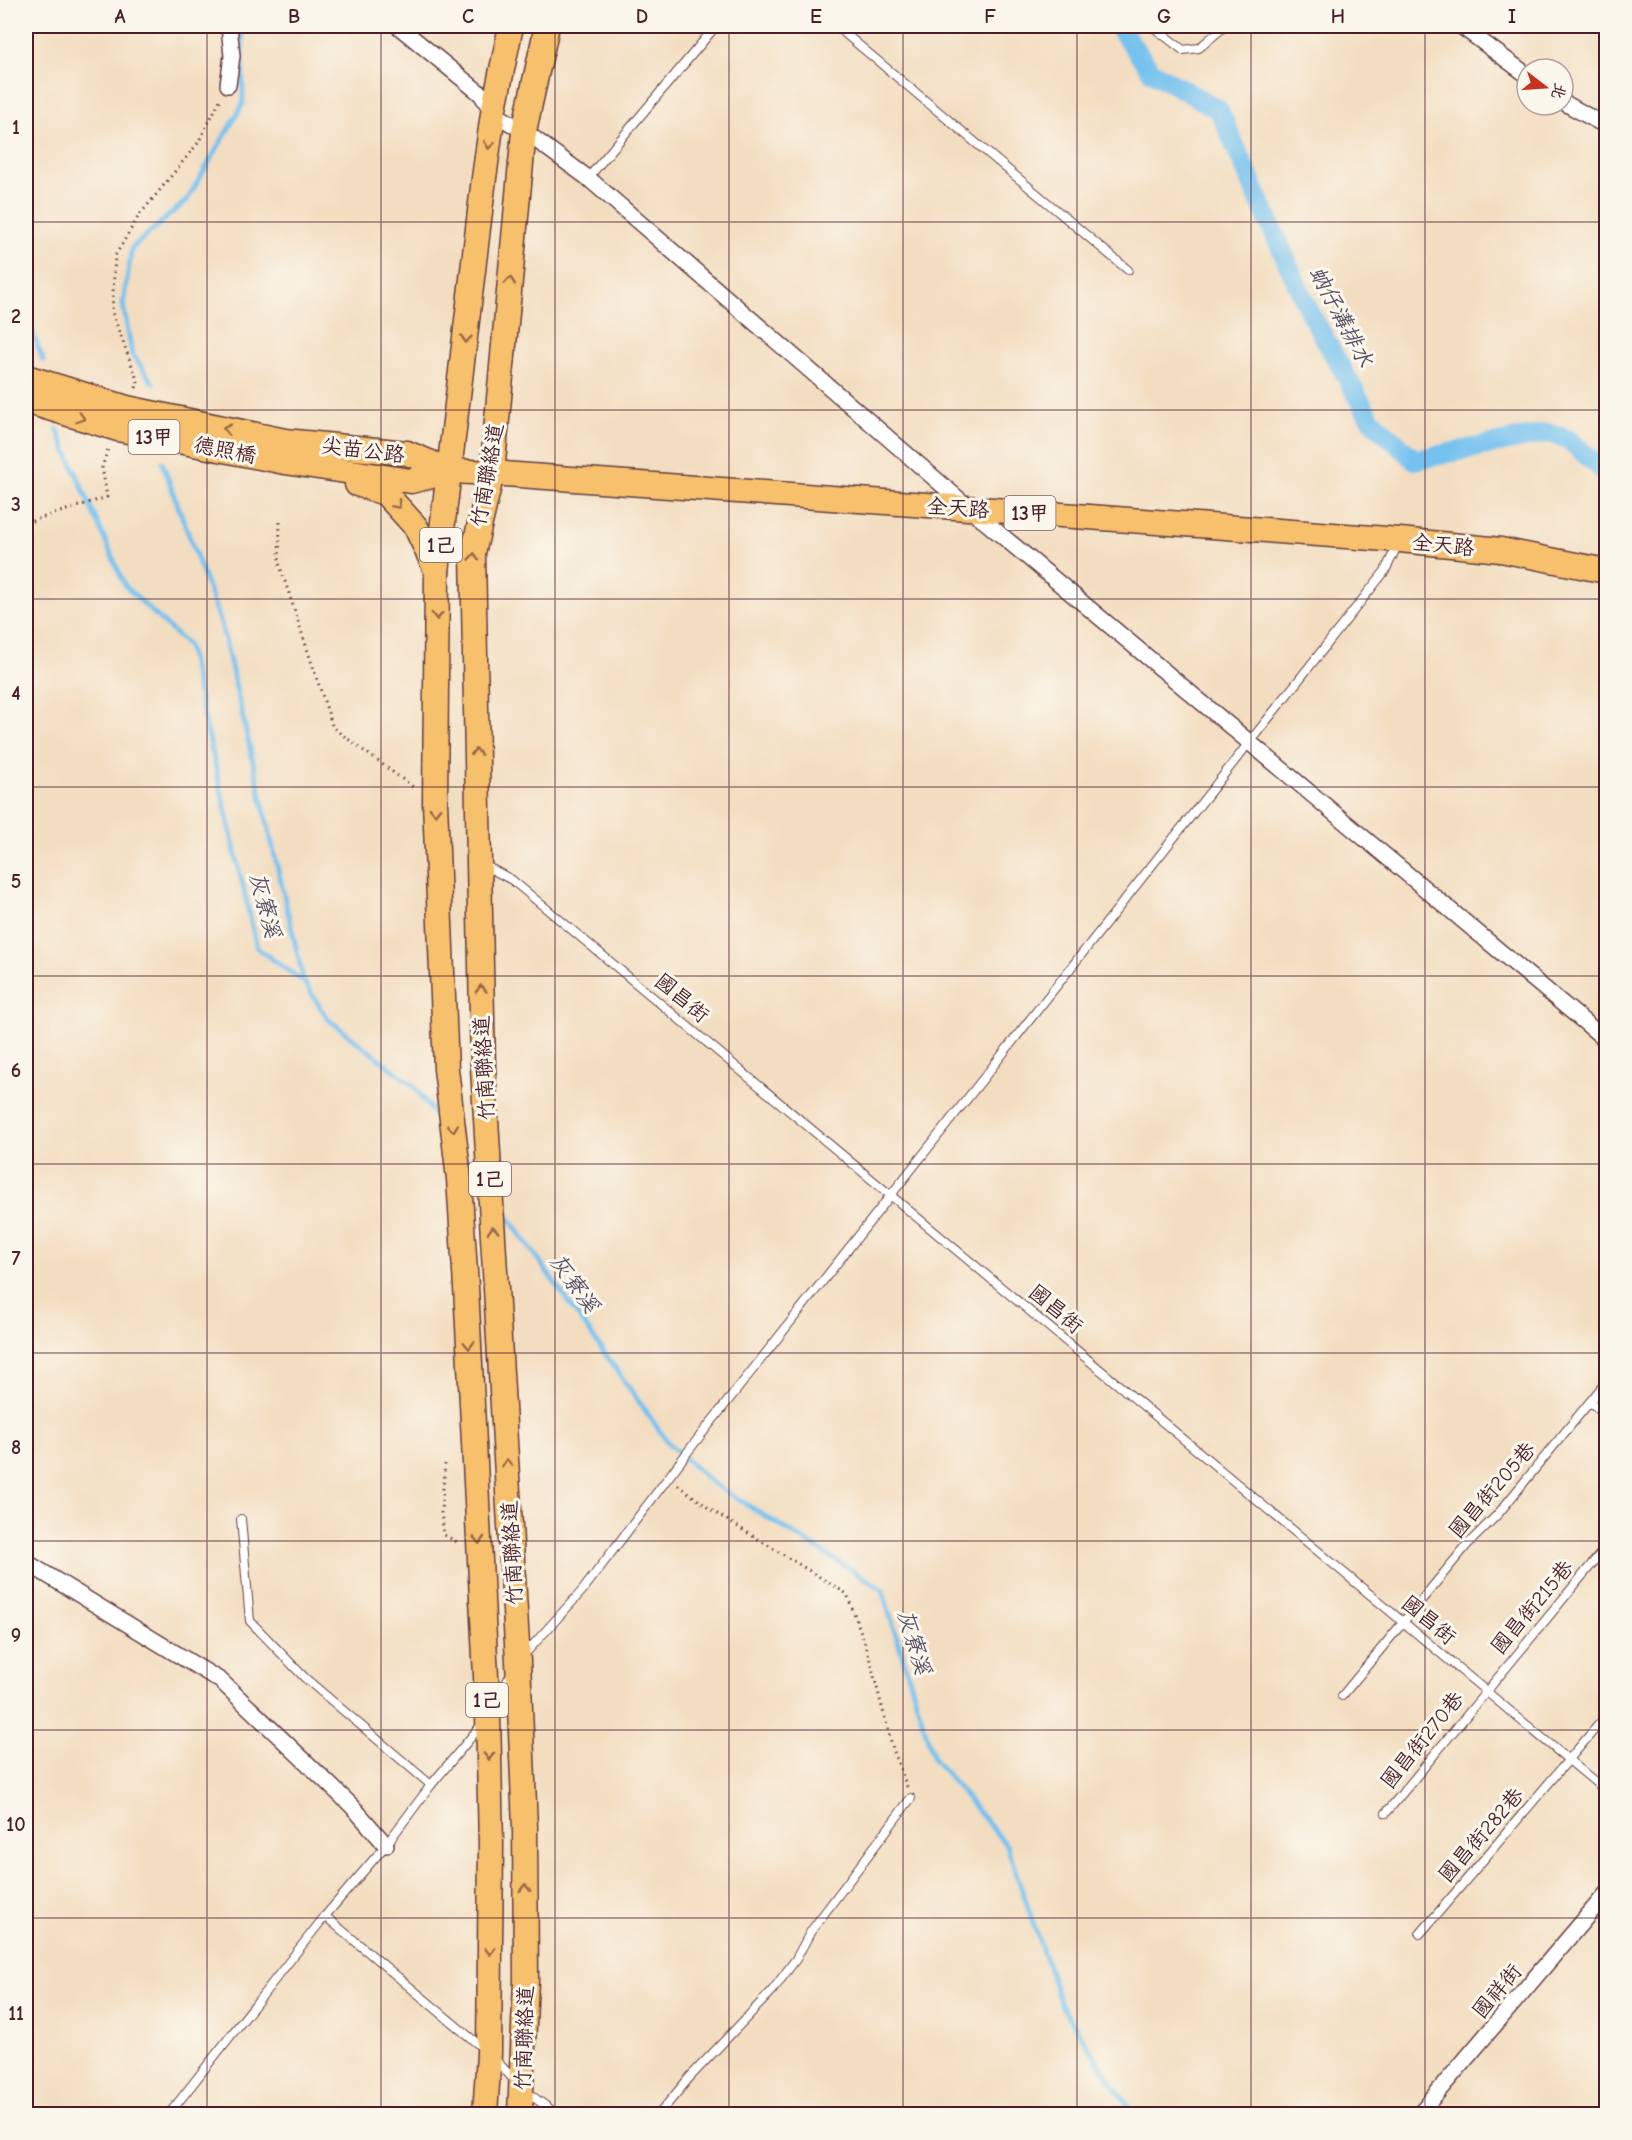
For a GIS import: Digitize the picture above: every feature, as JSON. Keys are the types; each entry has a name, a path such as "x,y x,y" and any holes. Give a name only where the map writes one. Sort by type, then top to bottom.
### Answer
{"main road":[{"name":"竹南聯絡道","path":"485,2115 489,2054 491,1844 488,1716 459,1179 446,1069 435,802 437,572 493,113 511,26"},
{"name":"竹南聯絡道","path":"520,2115 523,2089 526,1980 525,1850 518,1661 483,1068 477,861 473,553 492,473 524,131 547,26"},
{"name":"德照橋","path":"26,377 127,408 285,451"},
{"name":"德照橋","path":"26,401 118,429 285,451"},
{"name":"尖苗公路","path":"285,451 407,453 451,471"},
{"path":"285,451 386,493 416,527 437,572"},
{"name":"全天路","path":"451,471 1400,540 1501,550 1606,572"}],"street":[{"path":"228,85 232,56 229,26"},
{"path":"398,26 481,94 493,113 524,131 588,178 970,509 1606,1040"},
{"path":"1461,26 1515,66"},
{"path":"1575,109 1606,126"},
{"path":"26,1562 221,1681 352,1806 386,1845"},
{"name":"國祥街","path":"1419,2115 1606,1894"}],"lane":[{"path":"588,178 716,26"},
{"path":"836,26 1128,270"},
{"path":"1152,26 1183,50 1199,48 1225,26"},
{"path":"169,2115 325,1916 386,1845 431,1785 488,1716 518,1661 582,1591 693,1445 1385,571 1400,540"},
{"name":"國昌街","path":"477,861 512,880 1606,1791"},
{"name":"國昌街205巷","path":"1342,1696 1467,1545 1498,1514 1606,1382"},
{"path":"1590,1402 1606,1415"},
{"path":"241,1519 250,1621 305,1678 431,1785"},
{"name":"國昌街215巷","path":"1486,1690 1606,1547"},
{"name":"國昌街270巷","path":"1386,1813 1486,1690"},
{"name":"國昌街282巷","path":"1420,1934 1606,1716"},
{"path":"659,2115 689,2078 772,1992 796,1959 811,1931 911,1798"},
{"path":"325,1916 489,2054 523,2089 558,2115"}],"path":[{"path":"134,392 138,382 112,312 115,256 138,217 198,143 228,85"},
{"path":"26,523 107,497 102,467 112,441"},
{"path":"280,522 279,563 333,728 435,802"},
{"path":"445,1464 441,1513 444,1536 465,1546 479,1548"},
{"path":"669,1478 714,1512 847,1594 867,1649 892,1749 911,1798"}],"waterway":[{"path":"153,383 132,354 123,304 132,248 187,200 243,104 242,26"},
{"name":"蚋仔溝排水","path":"1118,26 1152,72 1219,110 1310,313 1371,420 1415,460 1547,433 1568,439 1606,473"},
{"name":"灰寮溪","path":"26,314 43,360"},
{"name":"灰寮溪","path":"57,429 125,586 188,646 257,948 304,982 328,1019 414,1086 443,1127"},
{"path":"162,462 221,623 304,982"},
{"name":"灰寮溪","path":"466,1158 481,1180"},
{"name":"灰寮溪","path":"501,1207 669,1444 712,1483 882,1589 934,1759 1007,1846 1061,2005 1133,2114"}]}
